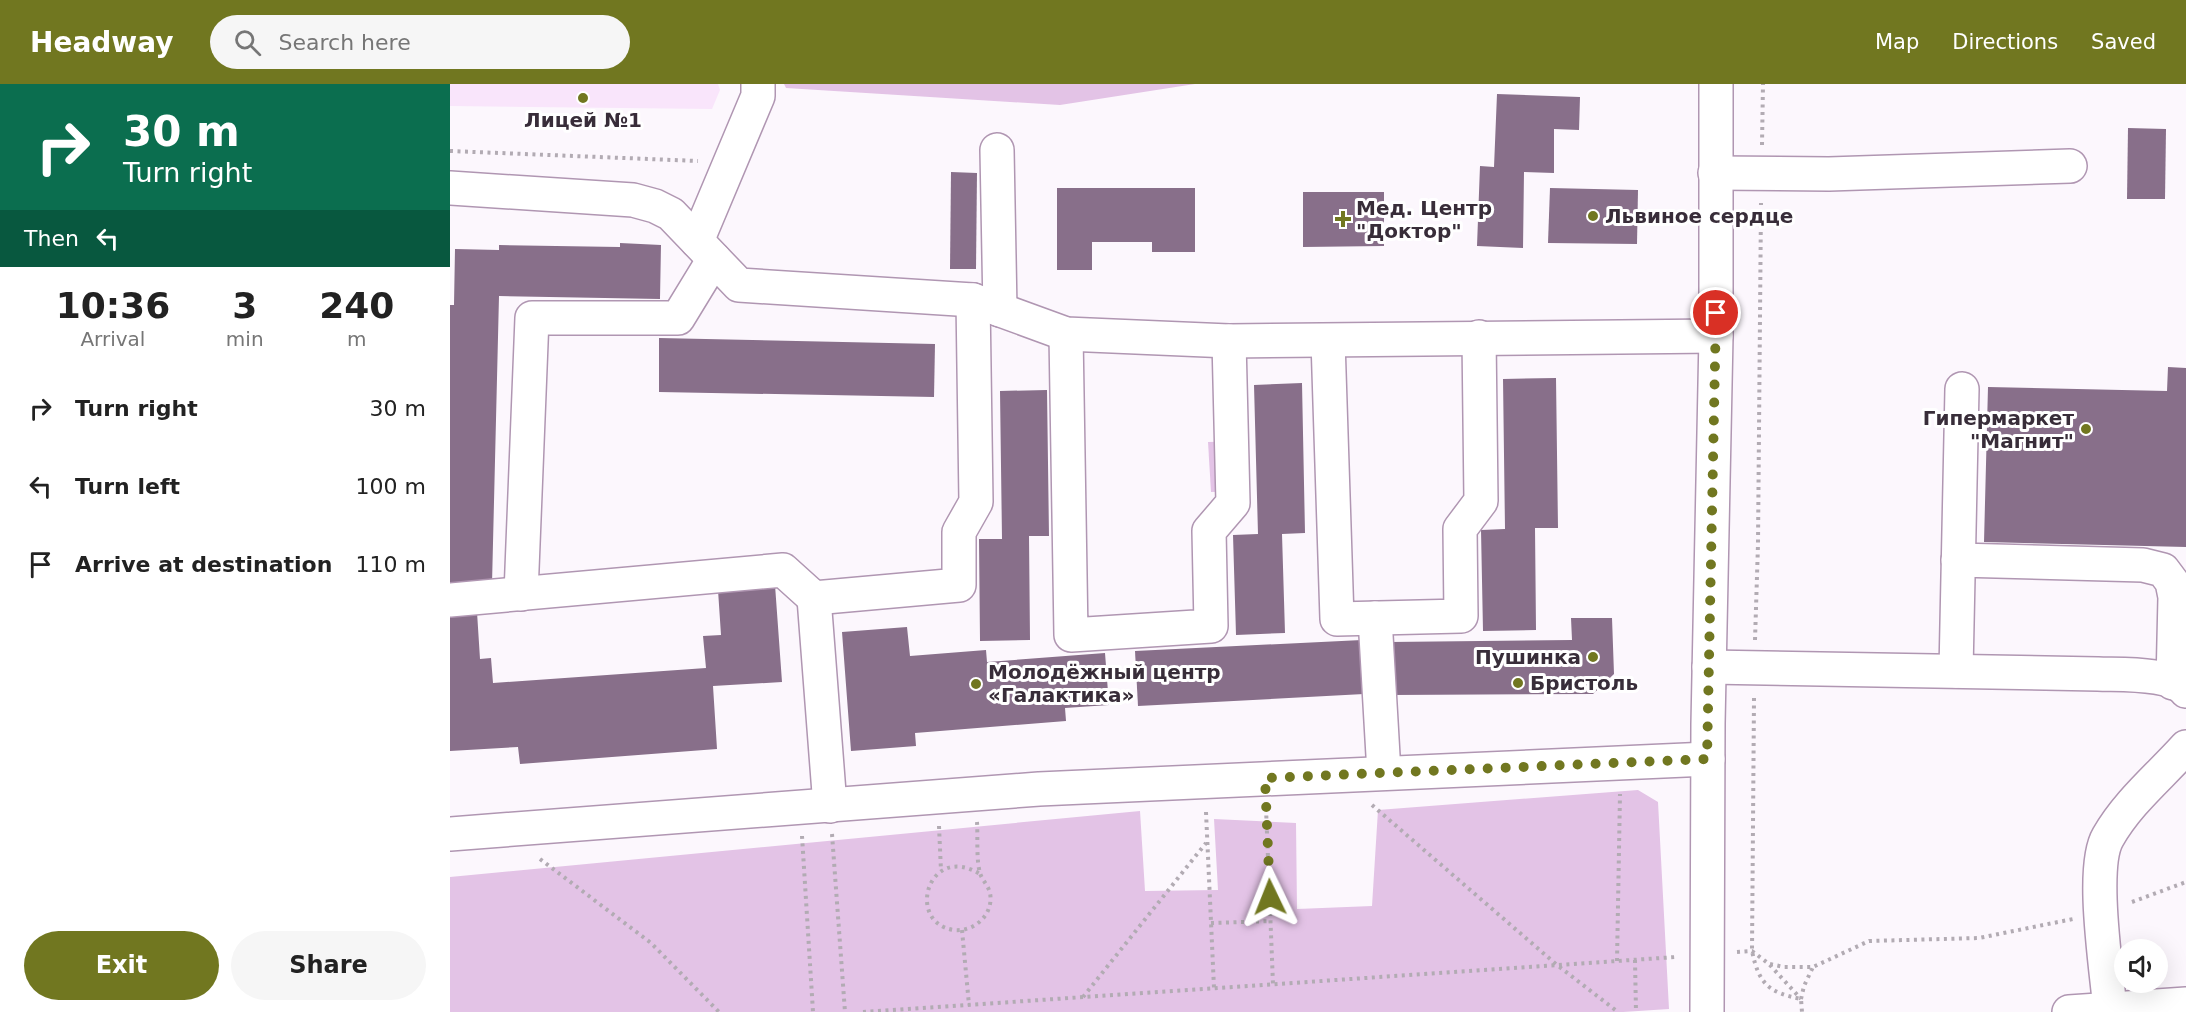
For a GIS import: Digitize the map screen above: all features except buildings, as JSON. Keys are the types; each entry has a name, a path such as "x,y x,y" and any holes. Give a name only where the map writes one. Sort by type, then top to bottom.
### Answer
{"street":[{"path":"521,594 532,318 678,318 706,250 758,96 758,84"},
{"path":"1707,1012 1707,759 1716,336 1716,84"},
{"path":"450,600 783,570 814,598 959,585 959,532 976,502 997,150"},
{"path":"1715,173 1829,174 2070,166"},
{"path":"450,188 633,200 655,206 671,214 740,285 986,305 1066,334 1228,341 1716,336"},
{"path":"1066,334 1071,634 1211,626 1209,531 1233,503 1228,341"},
{"path":"1328,341 1337,619 1461,616 1460,529 1481,501 1479,337"},
{"path":"1956,671 1962,389"},
{"path":"1958,560 2143,565 2163,570 2172,582 2175,597 2180,687"},
{"path":"814,598 815,807"},
{"path":"1375,618 1384,773"},
{"path":"1709,667 2098,674 2162,677 2180,687"},
{"path":"2110,1010 2099,880 2106,839 2134,799 2186,747"},
{"path":"450,834 976,794 1265,778 1707,759"},
{"path":"2069,1012 2186,1004"}],"path":[{"path":"1763,84 1752,951 1756,971 1766,984 1785,996 1801,999"},
{"path":"450,151 702,161"},
{"path":"1617,961 1621,763"},
{"path":"1338,775 1557,965 1618,1012"},
{"path":"1265,778 1273,984"},
{"path":"1204,782 1214,988"},
{"path":"976,794 980,874"},
{"path":"938,797 941,871"},
{"path":"813,1012 815,807"},
{"path":"815,807 845,1012"},
{"path":"1083,997 1207,842"},
{"path":"536,857 651,943 719,1012"},
{"path":"961,866 980,874 986,882 991,902 982,921 962,930 951,930 941,926 933,918 926,898 933,877 941,871 961,866"},
{"path":"1769,964 1784,967 1813,967 1869,941 1979,938 2040,927 2101,913 2186,882"},
{"path":"1211,923 1271,921"},
{"path":"962,930 969,1005"},
{"path":"863,1012 1752,951 1769,964 1801,999"},
{"path":"1635,960 1636,1012"},
{"path":"1802,1012 1801,999 1804,986 1813,967"}],"shaded area":[{"name":"Лицей №1","path":"450,84 718,84 720,90 712,109 450,106"},
{"path":"784,84 1195,84 1060,105 786,88"},
{"path":"1246,441 1247,491 1211,492 1208,442"},
{"path":"1638,790 1658,802 1669,1009 1623,1012 450,1012 450,877 1140,811 1145,891 1218,890 1214,819 1296,823 1297,909 1372,906 1378,810"}],"place":[{"name":"Лицей №1","path":"583,98"},
{"name":"Львиное сердце","path":"1593,216"},
{"name":"Мед. Центр \"Доктор\"","path":"1343,219"},
{"name":"Гипермаркет \"Магнит\"","path":"2086,429"},
{"name":"Пушинка","path":"1593,657"},
{"name":"Бристоль","path":"1518,683"},
{"name":"Молодёжный центр «Галактика»","path":"976,684"}],"route":[{"path":"1270,897 1265,778 1707,759 1716,313"}]}
